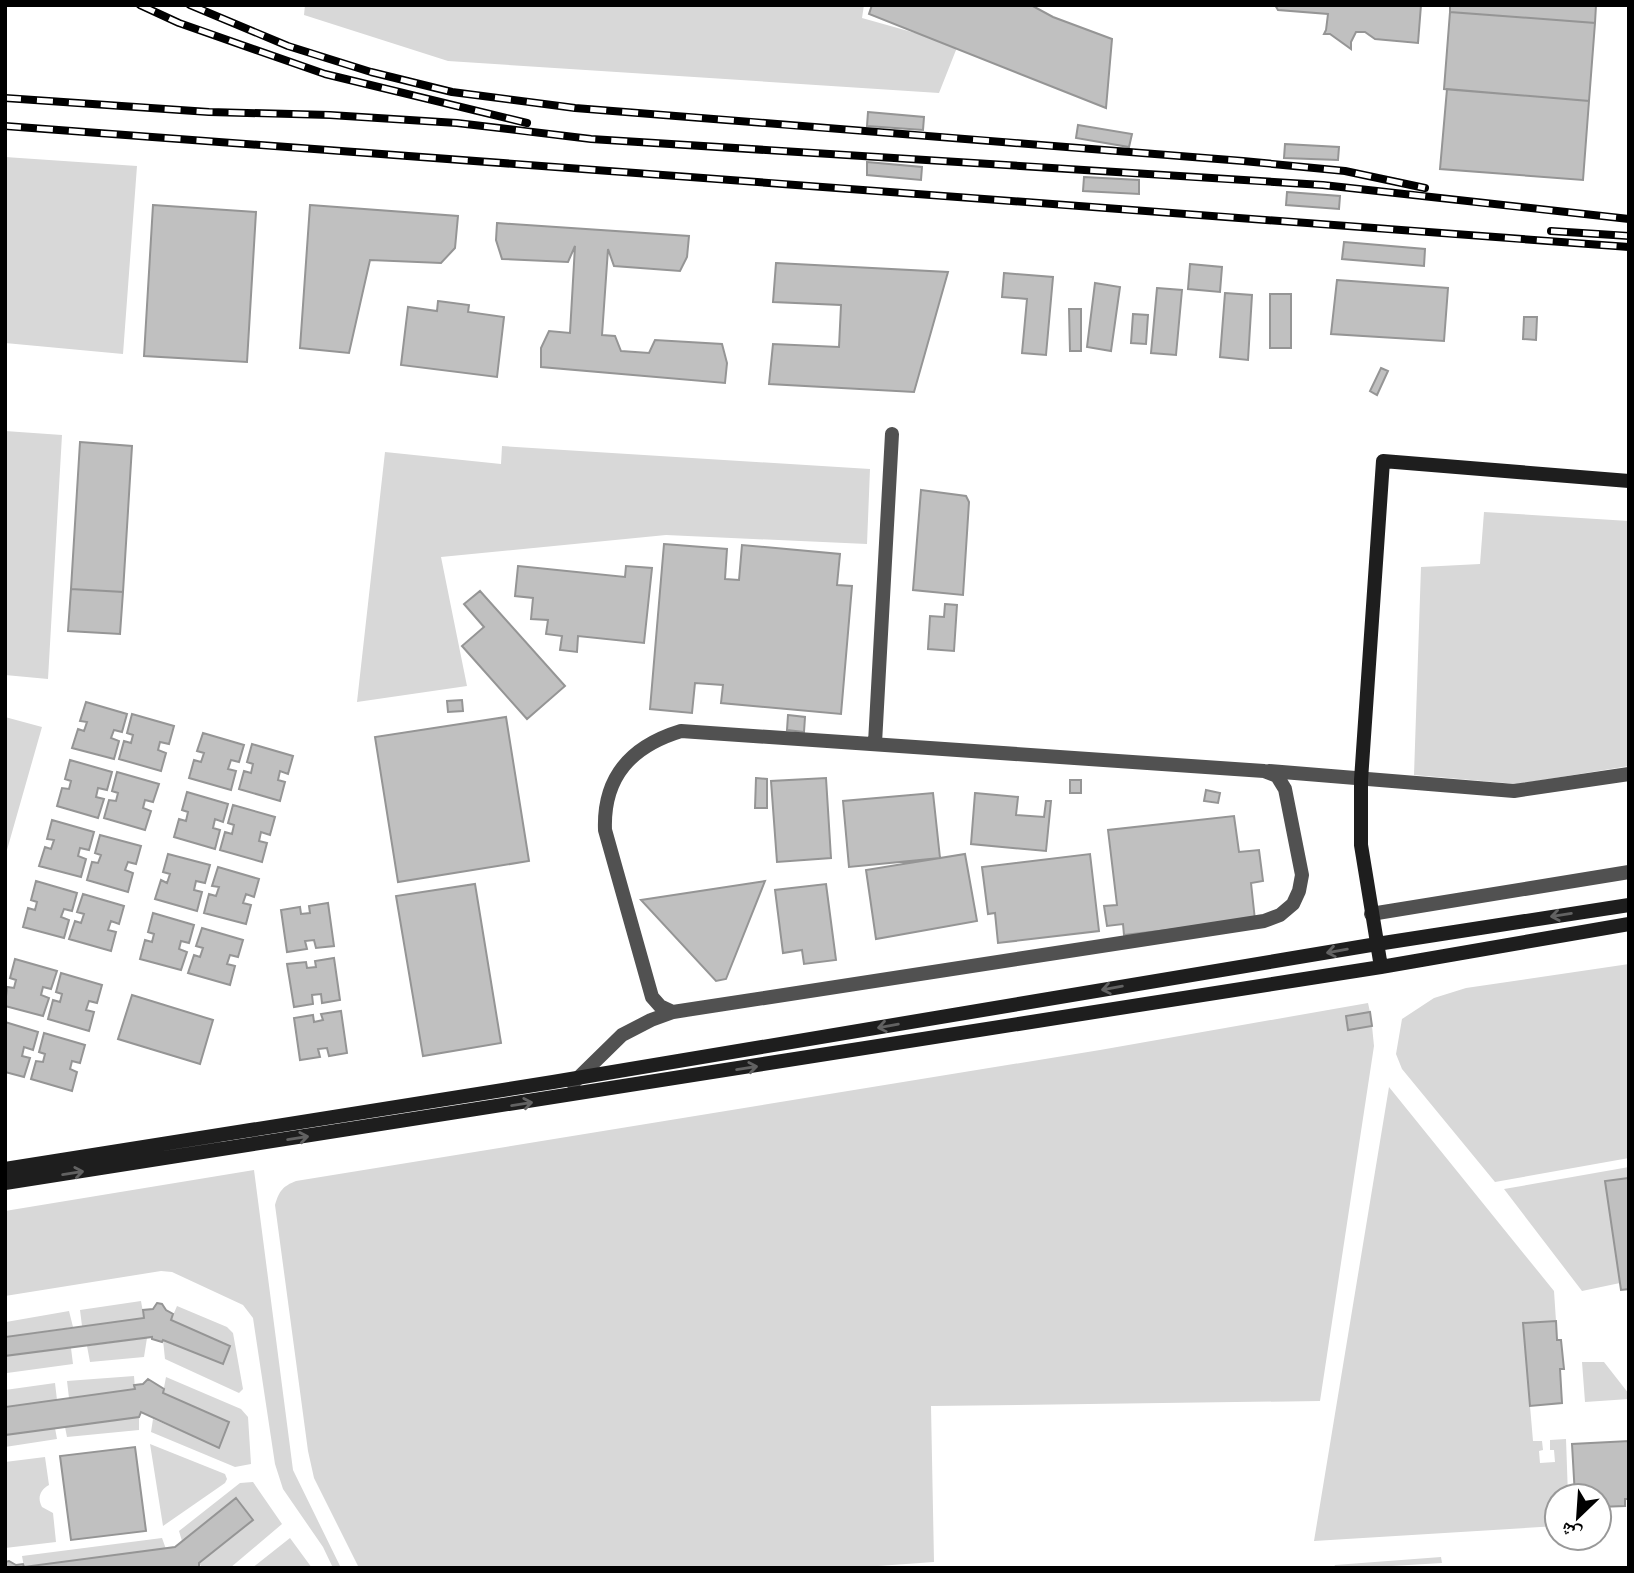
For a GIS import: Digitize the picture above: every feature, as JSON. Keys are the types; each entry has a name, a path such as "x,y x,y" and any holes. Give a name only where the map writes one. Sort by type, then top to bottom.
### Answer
{"main road":[{"path":"1381,967 1361,845 1361,780 1383,461 1629,481"},
{"path":"5,1169 578,1078 1377,944 1629,905"},
{"path":"5,1183 1381,967 1629,924"}],"street":[{"path":"875,743 892,434"},
{"path":"673,1012 660,1006 652,997 606,830 605,812 609,791 620,771 638,750 657,738 681,731 1514,791 1629,774"},
{"path":"557,1098 622,1035 673,1012 1264,921 1280,915 1293,904 1302,875 1284,789 1277,776 1264,771"},
{"path":"1371,914 1629,872"}],"shaded area":[{"path":"305,5 864,5 862,18 958,45 939,93 448,61 304,15"},
{"path":"5,157 137,166 123,354 5,343"},
{"path":"5,431 62,435 48,679 5,675"},
{"path":"502,446 870,469 867,544 666,535 441,557 467,686 357,702 385,452 501,464"},
{"path":"1484,512 1629,521 1629,766 1517,784 1414,775 1421,567 1480,564"},
{"path":"5,717 42,727 5,857"},
{"path":"1629,964 1629,1158 1495,1182 1402,1069 1396,1054 1402,1019 1434,998 1466,988"},
{"path":"1368,1003 1370,1012 1346,1016 1348,1030 1372,1026 1374,1046 1320,1401 931,1406 934,1562 850,1568 359,1568 314,1478 308,1451 275,1205 280,1193 288,1185 296,1181 1100,1050"},
{"path":"1389,1087 1554,1291 1556,1321 1523,1324 1533,1441 1542,1441 1540,1463 1555,1462 1554,1450 1550,1450 1550,1440 1566,1439 1568,1482 1543,1482 1543,1527 1314,1541"},
{"path":"1629,1167 1629,1178 1606,1181 1620,1283 1582,1291 1504,1189"},
{"path":"254,1170 293,1470 341,1568 333,1568 323,1547 283,1489 275,1464 253,1318 243,1305 172,1272 161,1271 5,1296 5,1211"},
{"path":"141,1301 144,1318 82,1326 80,1310"},
{"path":"177,1306 227,1327 233,1333 243,1389 239,1393 165,1359 163,1340 230,1346 171,1320"},
{"path":"69,1311 73,1327 5,1337 6,1322"},
{"path":"147,1338 144,1357 90,1362 87,1346"},
{"path":"71,1348 73,1364 7,1373 5,1356"},
{"path":"1582,1362 1604,1362 1629,1394 1629,1399 1585,1402"},
{"path":"134,1376 135,1389 69,1398 67,1381"},
{"path":"166,1377 241,1409 248,1417 251,1464 235,1467 151,1432 153,1419 219,1447 229,1423 163,1393"},
{"path":"55,1383 57,1400 5,1407 5,1390"},
{"path":"139,1417 139,1430 67,1437 65,1427"},
{"path":"55,1428 57,1439 5,1447 5,1435"},
{"path":"150,1444 225,1474 227,1479 163,1526"},
{"path":"45,1457 49,1485 42,1492 40,1500 42,1507 53,1513 56,1542 5,1548 5,1462"},
{"path":"253,1482 282,1524 230,1568 202,1568 199,1563 253,1520 236,1499 182,1541 179,1531 240,1483"},
{"path":"162,1538 166,1549 24,1567 22,1556"},
{"path":"290,1538 312,1568 252,1568"},
{"path":"1441,1557 1442,1563 1334,1567 1335,1565"}],"building":[{"path":"872,5 1031,5 1053,17 1112,39 1106,108 869,14"},
{"path":"1275,5 1421,5 1418,43 1375,39 1365,32 1356,32 1351,49 1330,34 1324,34 1328,14 1278,10"},
{"path":"1450,5 1596,5 1595,23 1450,12"},
{"path":"1450,12 1595,23 1589,101 1444,89"},
{"path":"1447,89 1589,101 1583,180 1440,169"},
{"path":"868,112 924,117 923,130 867,126"},
{"path":"1078,125 1132,134 1129,147 1076,138"},
{"path":"1285,144 1339,147 1338,160 1284,158"},
{"path":"867,162 922,167 921,180 867,175"},
{"path":"1084,177 1139,180 1139,194 1083,191"},
{"path":"1287,192 1340,196 1339,209 1286,205"},
{"path":"153,205 256,212 247,362 144,356"},
{"path":"310,205 458,216 455,248 441,263 370,260 349,353 300,348"},
{"path":"497,223 689,236 687,257 680,271 614,266 608,249 602,335 615,336 621,351 649,353 655,340 722,344 727,363 725,383 541,367 541,348 549,331 570,333 575,246 568,262 502,259 496,240"},
{"path":"1344,242 1425,249 1424,266 1342,259"},
{"path":"776,263 948,272 914,392 769,384 773,344 839,347 841,305 773,302"},
{"path":"1190,264 1222,267 1220,292 1188,289"},
{"path":"1004,273 1053,277 1046,355 1022,353 1027,299 1002,297"},
{"path":"1337,280 1448,288 1444,341 1331,334"},
{"path":"1095,283 1120,287 1111,351 1087,347"},
{"path":"1157,288 1182,290 1176,355 1151,353"},
{"path":"1225,293 1252,295 1248,360 1220,357"},
{"path":"1270,294 1291,294 1291,348 1270,348"},
{"path":"438,301 469,305 468,312 504,317 497,377 401,365 408,307 437,311"},
{"path":"1069,309 1081,309 1081,351 1070,351"},
{"path":"1133,314 1148,315 1146,344 1131,343"},
{"path":"1524,317 1537,317 1536,340 1523,339"},
{"path":"1381,368 1388,371 1377,395 1370,391"},
{"path":"80,442 132,446 123,592 71,589"},
{"path":"921,490 966,496 969,502 963,595 913,590"},
{"path":"664,544 727,549 725,579 739,580 742,545 840,554 837,585 852,586 841,714 721,703 723,685 695,683 692,713 650,709"},
{"path":"518,566 625,577 626,566 652,568 644,643 578,636 577,652 560,650 562,636 546,634 548,620 531,619 533,598 515,596"},
{"path":"71,589 123,592 120,634 68,631"},
{"path":"480,591 565,686 527,719 462,646 484,627 464,604"},
{"path":"945,604 957,605 954,651 928,649 930,616 944,617"},
{"path":"462,700 463,711 448,712 447,701"},
{"path":"86,702 127,714 122,732 114,730 111,738 119,741 114,759 72,748 78,729 84,731 87,722 80,721"},
{"path":"132,714 174,726 169,744 160,742 158,750 166,753 161,771 119,759 124,741 131,743 133,735 127,733"},
{"path":"788,715 805,717 804,732 787,730"},
{"path":"506,717 529,861 398,882 375,737"},
{"path":"203,733 244,745 239,762 231,760 228,769 236,771 231,790 189,778 194,760 201,762 204,753 197,751"},
{"path":"252,744 293,756 288,774 280,771 278,780 285,782 280,801 239,789 244,771 251,773 253,764 247,762"},
{"path":"70,760 112,772 107,790 98,788 96,797 104,799 98,818 57,806 62,788 69,789 71,781 65,779"},
{"path":"117,772 159,784 153,802 145,800 143,808 151,811 145,830 104,818 109,800 116,801 118,793 112,791"},
{"path":"756,778 767,779 767,808 755,808"},
{"path":"826,778 831,858 777,862 771,781"},
{"path":"1070,780 1081,780 1081,793 1070,793"},
{"path":"1206,790 1220,793 1218,803 1204,801"},
{"path":"187,792 228,804 223,822 215,819 213,828 220,830 215,849 174,837 179,819 186,821 188,812 182,810"},
{"path":"933,793 940,858 849,867 843,801"},
{"path":"975,793 1018,797 1016,815 1044,817 1046,801 1051,801 1046,851 971,844"},
{"path":"233,805 275,817 270,835 261,832 259,841 267,843 262,862 220,850 225,832 232,834 234,825 228,823"},
{"path":"1234,816 1239,852 1259,850 1263,881 1251,883 1255,920 1124,935 1123,924 1107,926 1104,906 1117,905 1108,830"},
{"path":"52,820 94,832 89,850 80,848 78,856 86,859 81,877 39,866 45,847 51,849 54,840 47,839"},
{"path":"100,835 141,846 136,864 128,862 125,870 133,873 128,892 87,880 92,862 98,863 101,855 95,853"},
{"path":"168,854 210,865 205,883 196,881 194,890 202,892 197,911 155,899 161,880 167,883 170,874 163,872"},
{"path":"965,854 977,921 876,939 866,870"},
{"path":"1090,854 1099,931 998,943 995,913 988,914 982,867"},
{"path":"218,867 259,879 254,897 246,894 243,903 251,905 246,924 204,913 209,894 216,896 219,887 212,886"},
{"path":"36,881 77,893 72,911 64,909 61,917 69,920 64,938 23,927 28,908 35,910 37,902 31,900"},
{"path":"765,881 726,979 716,981 641,900"},
{"path":"475,884 501,1043 423,1056 396,896"},
{"path":"826,884 836,960 804,964 802,950 783,953 775,890"},
{"path":"83,894 124,906 119,924 111,921 108,930 116,932 111,951 69,939 75,921 81,923 84,914 77,912"},
{"path":"328,903 334,946 316,948 314,940 305,941 307,949 287,952 281,910 300,907 301,914 310,913 309,906"},
{"path":"153,913 194,925 189,943 181,941 179,949 187,952 181,970 140,959 145,940 152,942 154,934 148,932"},
{"path":"202,928 243,940 238,957 230,955 227,964 235,966 230,985 188,973 194,955 200,957 203,948 196,946"},
{"path":"334,958 340,1000 322,1003 321,994 312,995 313,1004 294,1007 287,964 306,962 307,968 316,967 315,961"},
{"path":"15,959 57,971 51,989 43,987 41,995 49,998 43,1016 5,1006 7,987 14,988 16,980 10,978"},
{"path":"61,973 102,985 97,1003 89,1001 86,1010 94,1012 89,1031 48,1019 53,1000 60,1002 62,994 56,992"},
{"path":"132,995 213,1020 200,1064 118,1039"},
{"path":"341,1011 347,1053 329,1056 327,1048 318,1049 320,1057 300,1060 294,1018 313,1015 314,1022 323,1020 321,1014"},
{"path":"1370,1012 1372,1026 1348,1030 1346,1016"},
{"path":"5,1022 38,1032 33,1050 24,1047 22,1056 30,1058 24,1077 5,1072"},
{"path":"44,1033 85,1045 80,1063 72,1061 70,1069 77,1072 72,1091 31,1079 36,1061 43,1062 45,1054 39,1052"},
{"path":"1629,1178 1629,1289 1621,1290 1605,1181"},
{"path":"157,1303 173,1314 171,1320 230,1346 223,1364 152,1337 5,1356 5,1337 144,1318 143,1310 153,1309"},
{"path":"1556,1321 1557,1340 1561,1340 1564,1369 1560,1369 1562,1403 1530,1406 1523,1323"},
{"path":"148,1379 164,1389 163,1393 229,1422 219,1448 141,1412 139,1417 5,1435 5,1407 135,1389 134,1385 143,1384"},
{"path":"1629,1441 1629,1499 1625,1499 1625,1506 1613,1506 1613,1482 1574,1482 1572,1444"},
{"path":"135,1447 146,1531 71,1540 60,1456"},
{"path":"236,1498 253,1520 199,1563 199,1568 5,1568 5,1562 9,1561 16,1565 23,1564 24,1567 175,1547"}],"railway":[{"path":"140,5 179,23 325,74 527,123"},
{"path":"190,5 288,46 371,72 452,92 575,108 1345,171 1425,188"},
{"path":"5,98 209,112 330,115 457,123 591,139 1323,185 1629,219"},
{"path":"5,126 1629,247"},
{"path":"1551,231 1629,236"}]}
